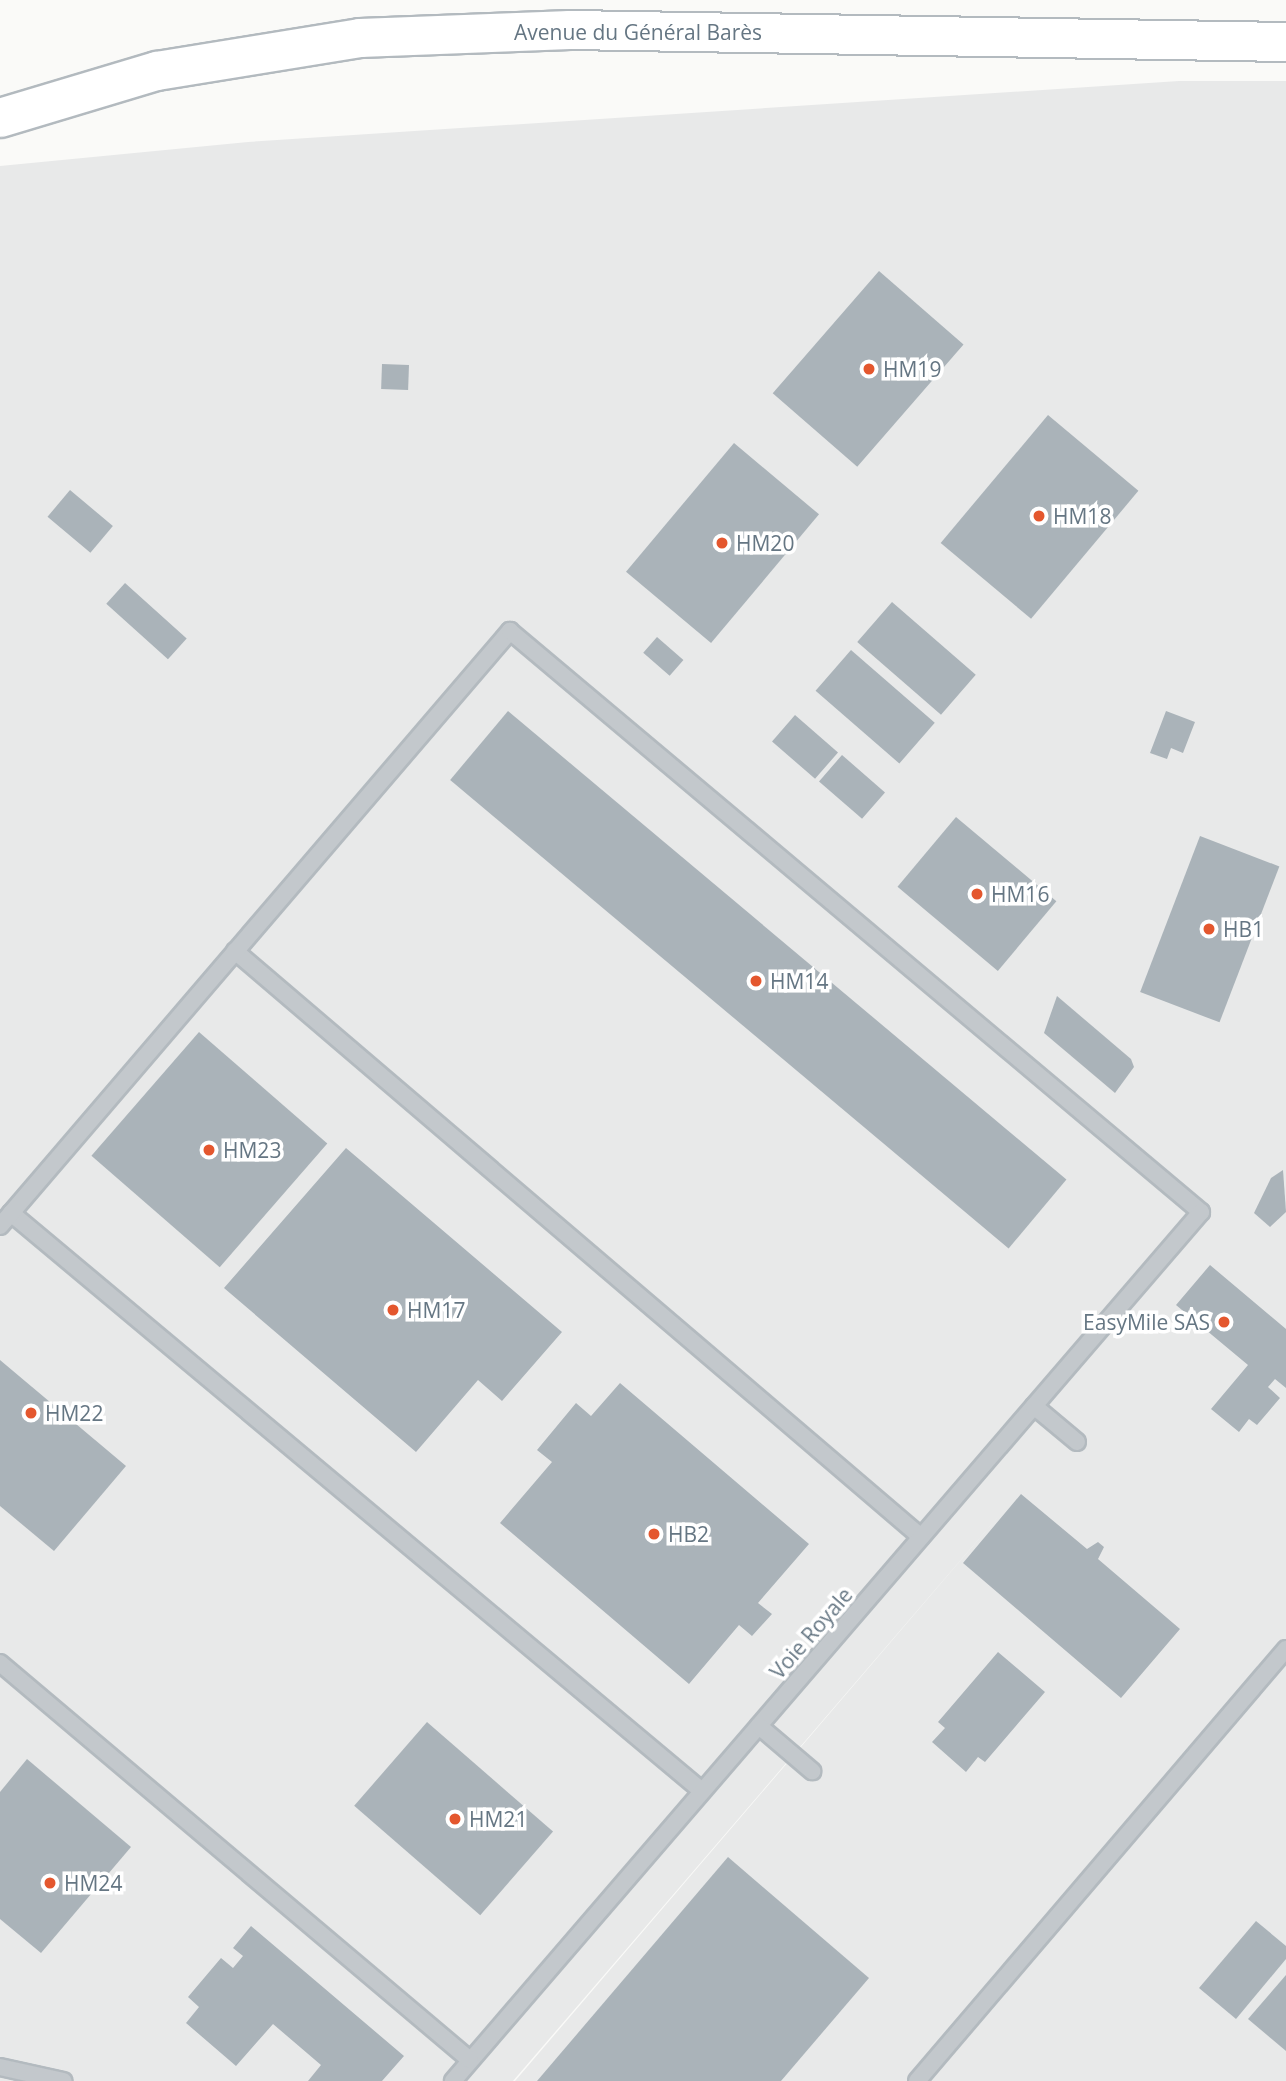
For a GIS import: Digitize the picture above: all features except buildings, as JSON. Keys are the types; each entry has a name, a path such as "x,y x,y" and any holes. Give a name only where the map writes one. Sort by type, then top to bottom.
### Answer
{"main road":[{"name":"Avenue du Général Barès","path":"0,118 157,71 293,45 398,36 595,30 1286,42"}],"lane":[{"name":"Voie Royale","path":"235,951 510,631 1201,1212 453,2081"},
{"path":"702,1791 5,1219 235,951 920,1537"},
{"path":"1034,1406 1077,1442"},
{"path":"917,2081 1286,1650"},
{"path":"0,1663 470,2060"},
{"path":"758,1726 812,1771"},
{"path":"0,2067 62,2081"}],"shaded area":[{"path":"1179,81 1286,81 1286,2081 515,2081 1002,1512 513,2081 0,2081 0,166 248,142"}],"place":[{"name":"HM19","path":"869,369"},
{"name":"HM18","path":"1039,516"},
{"name":"HM20","path":"722,543"},
{"name":"HM16","path":"977,894"},
{"name":"HB1","path":"1209,929"},
{"name":"HM14","path":"756,981"},
{"name":"HM23","path":"209,1150"},
{"name":"HM17","path":"393,1310"},
{"name":"EasyMile SAS","path":"1224,1322"},
{"name":"HM22","path":"31,1413"},
{"name":"HB2","path":"654,1534"},
{"name":"HM21","path":"455,1819"},
{"name":"HM24","path":"50,1883"}]}
